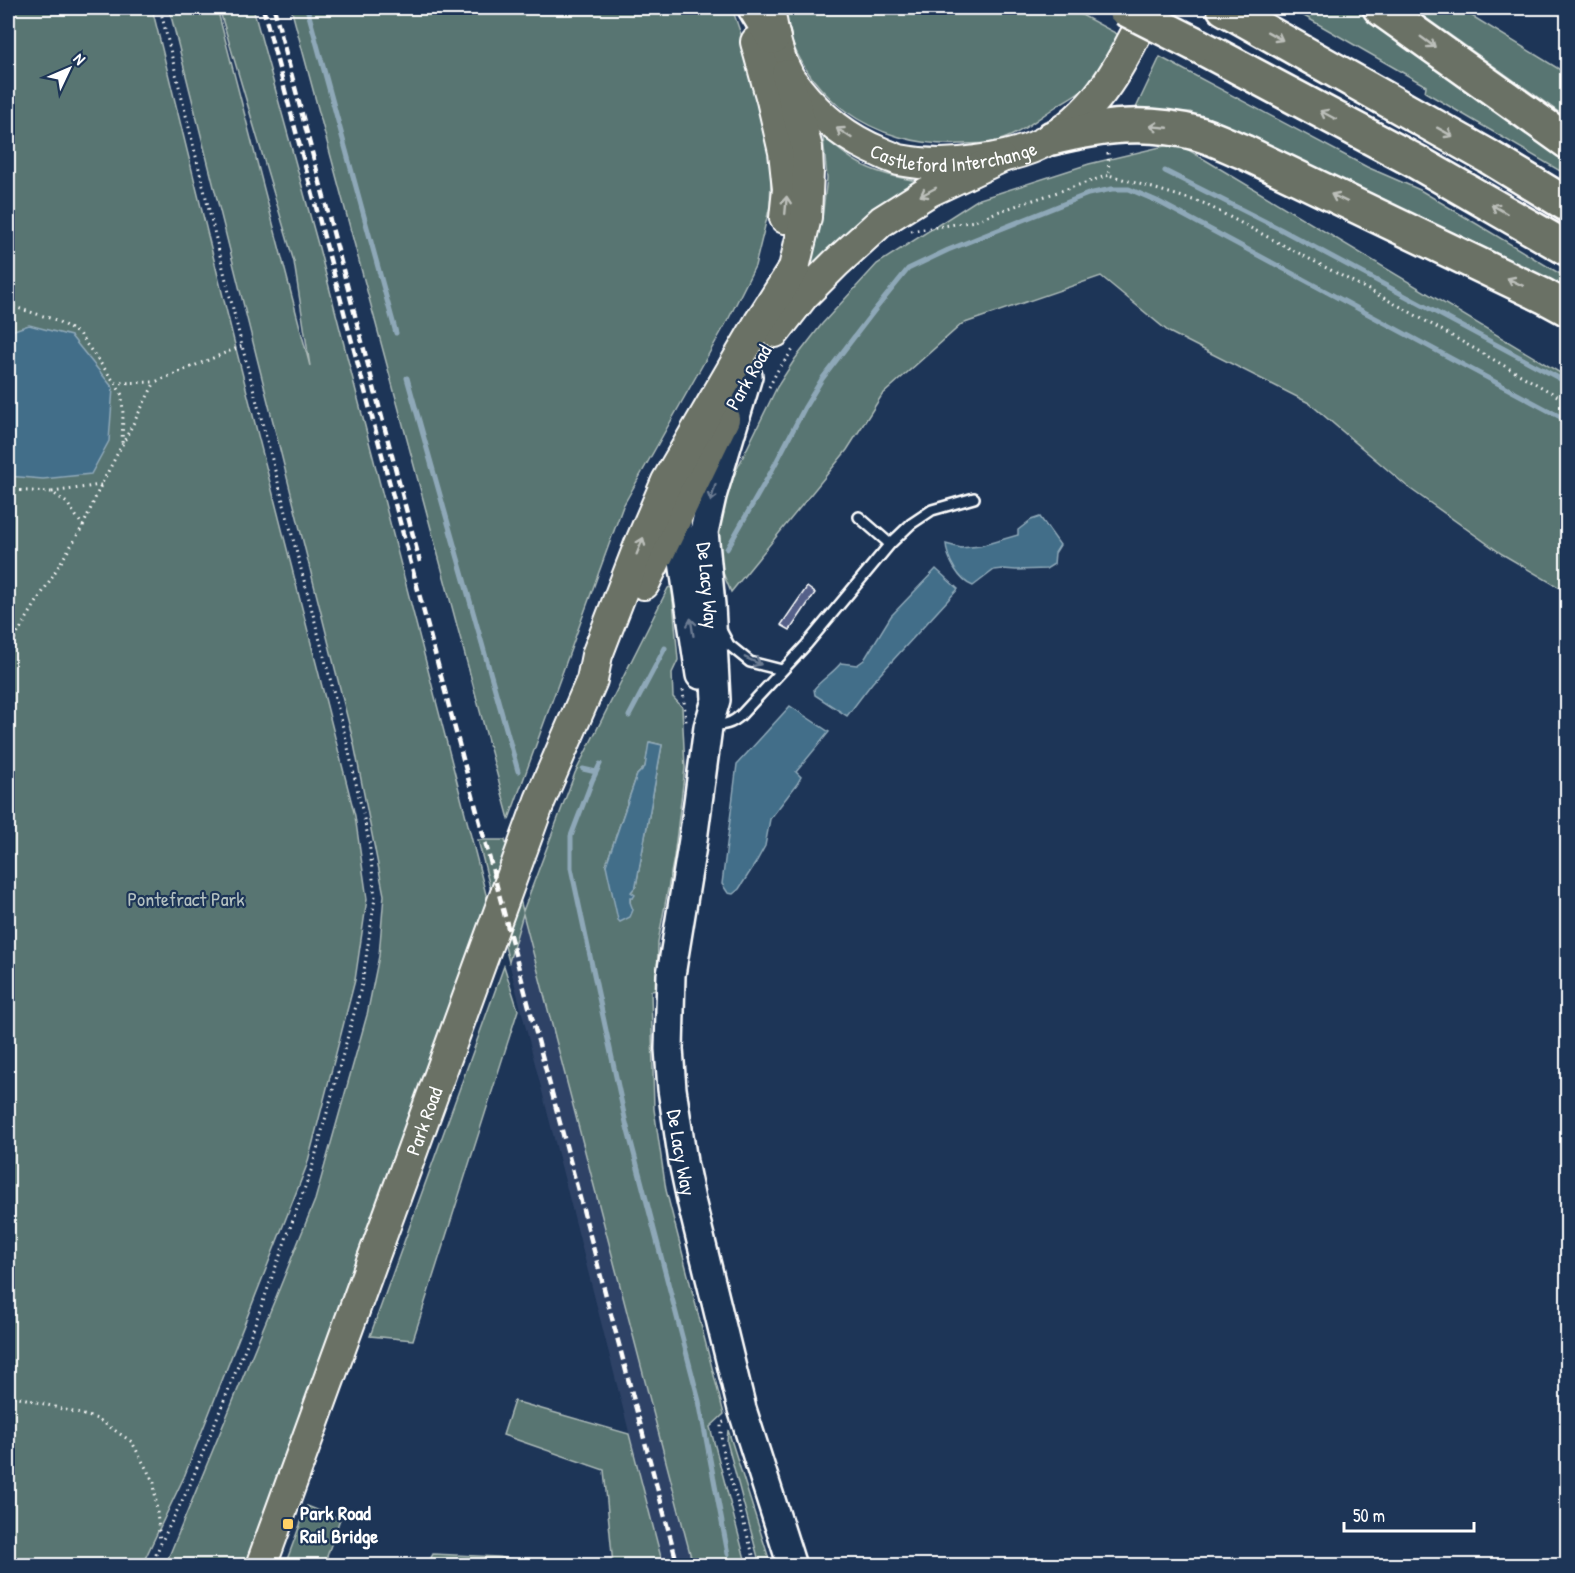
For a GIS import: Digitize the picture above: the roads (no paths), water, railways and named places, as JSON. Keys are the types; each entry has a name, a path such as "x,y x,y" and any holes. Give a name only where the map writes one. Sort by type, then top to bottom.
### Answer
{"highway":[{"path":"755,8 771,22"},
{"path":"1124,8 1414,161 1568,249"},
{"path":"1224,8 1489,157 1568,205"},
{"path":"1380,8 1568,142"},
{"path":"1052,138 1090,130 1135,125 1167,127 1198,134 1244,152 1568,309"}],"main road":[{"path":"745,8 772,100 784,152 788,189 785,223 763,334"},
{"name":"Castleford Interchange","path":"771,22 788,75 811,106 836,128 865,147 898,159 931,164 960,164 1000,158 1025,150 1052,138 1072,123 1103,91 1124,60 1149,8"},
{"name":"Park Road","path":"261,1566 540,800 591,680 597,655 640,544 668,481 763,334 794,268 806,217 808,171 807,148 788,75"},
{"name":"Park Road","path":"591,680 607,662 724,419 758,383 763,334 882,221 928,192 1000,158"}],"street":[{"name":"De Lacy Way","path":"758,383 712,496 704,532 716,700 708,727 671,975 669,1049 672,1089 683,1162 742,1408 792,1566"},
{"name":"De Lacy Way","path":"668,481 677,517 708,727"}],"lane":[{"path":"708,727 734,722 806,645 890,544 910,524 932,510 974,498"},
{"path":"859,518 890,544"},
{"path":"711,605 729,645 750,662 782,670"}],"waterway":[{"path":"307,8 396,333"},
{"path":"1165,171 1282,230 1568,383"},
{"path":"727,549 822,379 908,269 948,250 1088,194 1112,189 1129,189 1157,201 1568,421"},
{"path":"407,378 518,771"},
{"path":"629,716 665,648"},
{"path":"600,764 571,836 571,868 626,1123 699,1401 728,1554"},
{"path":"583,769 596,772"}],"railway":[{"path":"263,8 678,1566"},
{"path":"274,8 420,562"}],"place":[{"name":"Park Road Rail Bridge","path":"288,1524"}],"park label":[{"name":"Pontefract Park","path":"186,898"}]}
